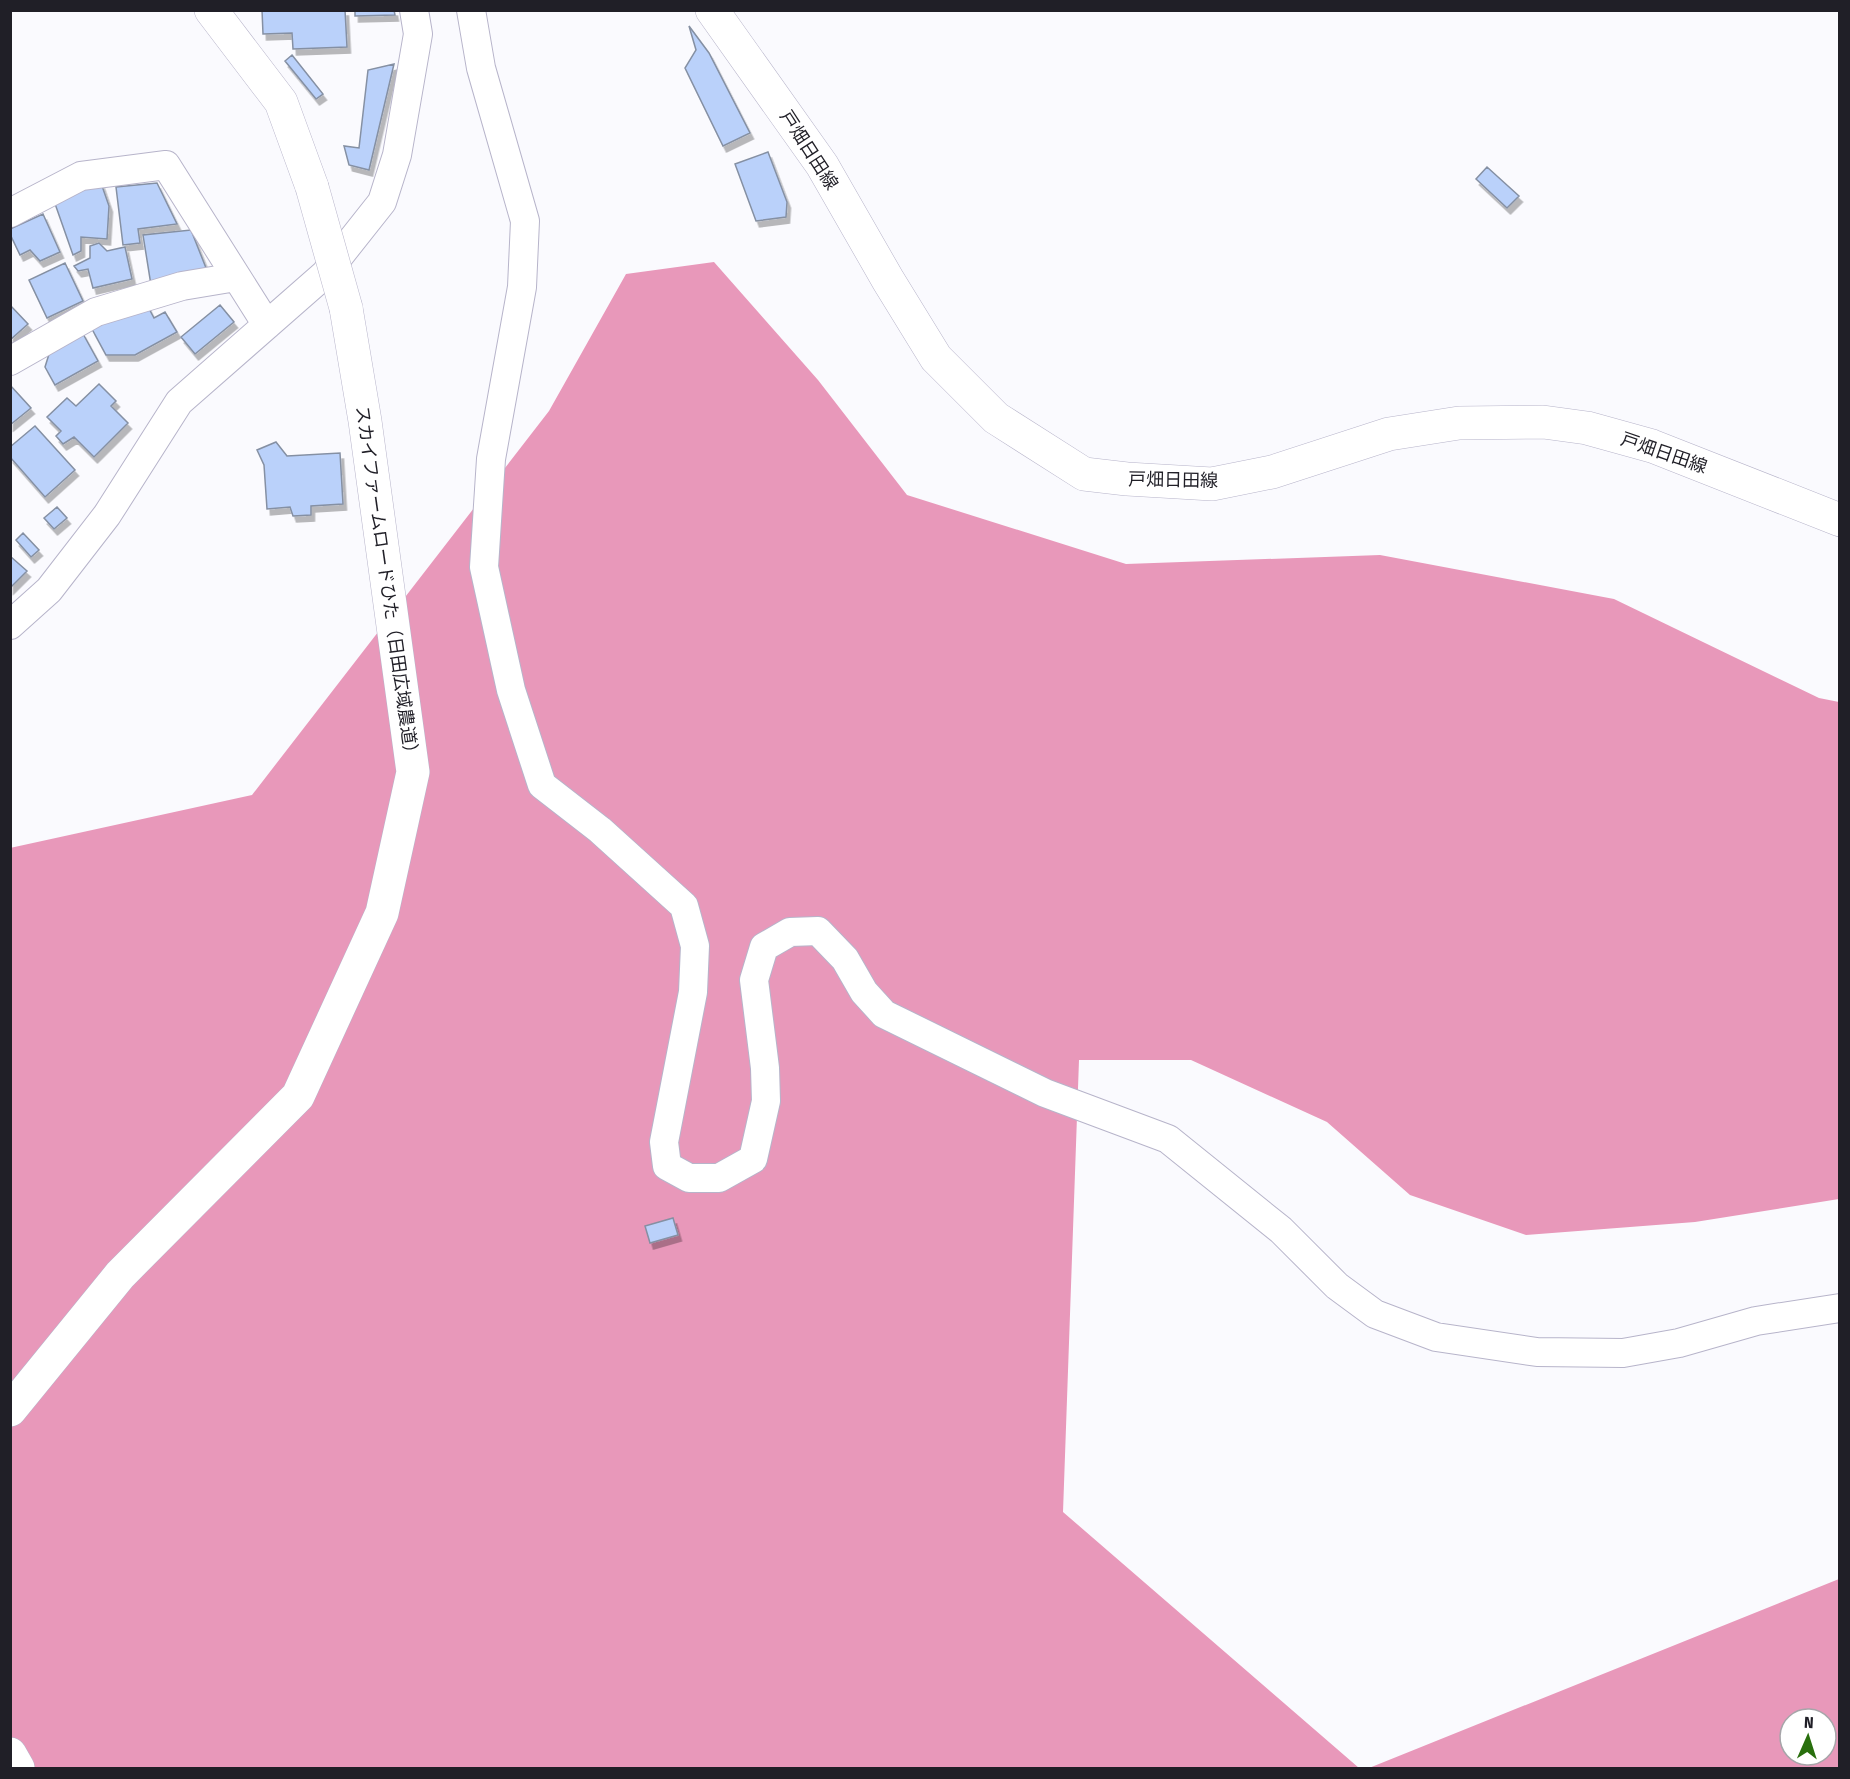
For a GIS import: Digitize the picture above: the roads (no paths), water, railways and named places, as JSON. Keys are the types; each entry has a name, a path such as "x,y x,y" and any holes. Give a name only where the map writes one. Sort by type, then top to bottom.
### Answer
{"street":[{"name":"スカイファームロードひた（日田広域農道）","path":"10,1410 120,1275 298,1096 382,913 413,772 365,422 346,308 312,187 281,102 211,10"},
{"path":"10,625 49,590 107,515 179,402 325,274 382,202 396,155 418,33 414,10"},
{"path":"471,10 481,68 525,220 522,287 491,459 484,567 511,690 542,785 600,830 684,906 695,946 693,992 664,1142 667,1166 689,1178 719,1178 753,1159 766,1101 765,1068 754,980 764,947 790,932 818,931 845,959 864,992 884,1014 1045,1093 1168,1139 1281,1230 1337,1286 1375,1314 1436,1337 1538,1352 1623,1353 1679,1343 1756,1321 1839,1308"},
{"name":"戸畑日田線","path":"712,10 822,165 888,280 936,357 996,418 1084,474 1212,484 1272,472 1389,434 1459,423 1543,422 1587,428 1652,446 1839,520"},
{"path":"10,213 81,176 166,165 267,325"},
{"path":"10,361 96,312 182,286 236,276"},
{"path":"10,1754 18,1768"}]}
